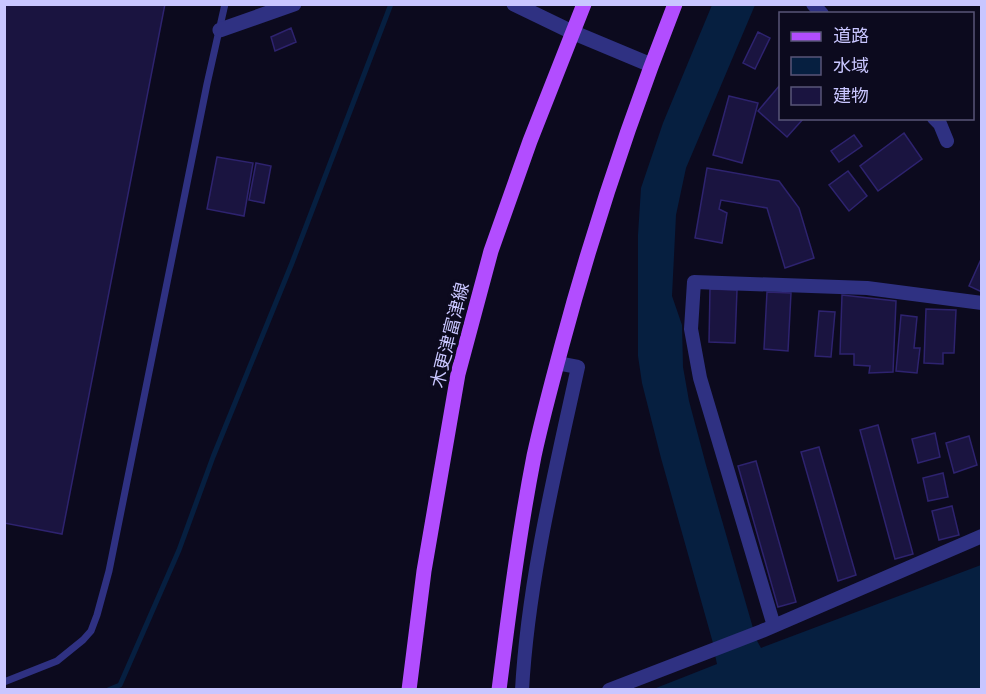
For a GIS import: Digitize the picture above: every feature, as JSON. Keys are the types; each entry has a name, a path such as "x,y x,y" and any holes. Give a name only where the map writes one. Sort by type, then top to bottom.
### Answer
{"main road":[{"name":"木更津富津線","path":"409,690 424,571 458,374 491,251 584,4"},
{"path":"499,690 525,507 557,363 606,190 675,4"}],"street":[{"path":"220,30 294,4"},
{"path":"514,4 572,32 651,65"},
{"path":"936,120 947,141"},
{"path":"768,629 700,378 691,329 694,282 867,288 981,303"},
{"path":"522,690 533,595 554,471 578,367 557,363"},
{"path":"609,690 768,629 981,536"}],"lane":[{"path":"4,682 57,661 91,631 97,615 109,571 225,4"}],"water":[{"path":"712,5 755,5 686,168 676,215 672,296 682,325 683,367 689,401 753,628 713,643 661,458 642,383 638,356 638,235 641,188 663,123"},
{"path":"981,565 981,689 651,690 717,664 715,655 756,639 761,648"}],"building":[{"path":"4,4 165,4 62,534 4,523"},
{"path":"291,28 296,42 275,51 271,37"},
{"path":"758,32 770,38 755,69 743,63"},
{"path":"779,86 779,120 802,120 787,137 758,111"},
{"path":"729,96 758,103 742,163 713,155"},
{"path":"904,133 922,159 878,191 860,166"},
{"path":"854,135 862,146 839,162 831,151"},
{"path":"217,157 253,163 244,216 207,209"},
{"path":"256,163 271,166 264,203 249,200"},
{"path":"707,168 779,181 799,208 814,258 785,268 767,208 721,200 719,209 727,213 722,243 695,238"},
{"path":"848,171 867,196 849,211 829,185"},
{"path":"982,257 982,292 969,286"},
{"path":"710,289 737,290 735,343 709,342"},
{"path":"767,292 791,293 788,351 764,349"},
{"path":"842,295 896,301 893,372 869,373 870,366 854,365 854,354 840,354"},
{"path":"926,309 956,310 954,353 943,353 943,364 924,363"},
{"path":"819,311 835,312 831,357 815,356"},
{"path":"901,315 917,317 914,348 920,348 917,373 896,371"},
{"path":"878,425 913,554 895,559 860,430"},
{"path":"935,433 940,457 918,463 912,439"},
{"path":"969,436 977,465 954,473 946,443"},
{"path":"819,447 856,575 838,581 801,452"},
{"path":"756,461 796,602 778,607 738,466"},
{"path":"943,473 948,497 928,501 923,478"},
{"path":"952,506 959,535 939,540 932,511"}],"waterway":[{"path":"108,690 120,685 179,550 213,457 292,263 391,4"}]}
